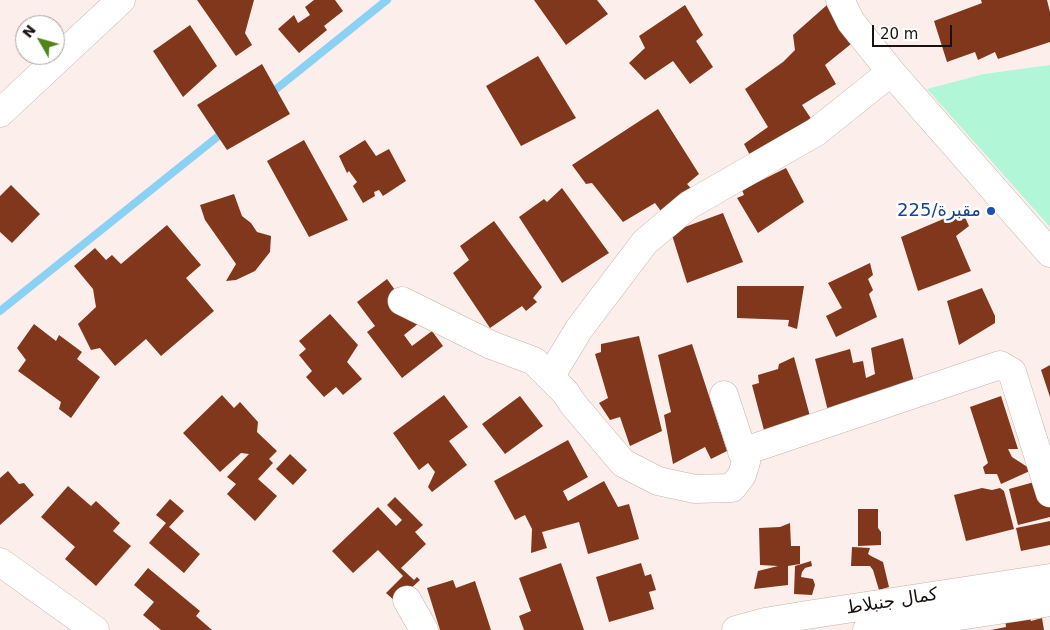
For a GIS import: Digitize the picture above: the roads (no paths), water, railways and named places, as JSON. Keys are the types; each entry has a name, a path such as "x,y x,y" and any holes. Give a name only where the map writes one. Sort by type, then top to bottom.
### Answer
{"street":[{"path":"0,113 121,0"},
{"path":"842,0 852,22 891,72 1050,253"},
{"path":"550,376 579,329 645,242 689,205 816,132 891,72"},
{"path":"402,300 491,345 534,361 565,392 572,404 623,463 658,481 695,489 732,488 742,474 746,462 724,395"},
{"path":"742,452 1000,365 1012,372 1050,494"},
{"path":"0,562 95,630"},
{"name":"كمال جنبلاط","path":"736,630 765,622 807,615 1050,578"},
{"path":"407,600 424,630"},
{"name":"كمال جنبلاط","path":"867,630 1050,602"}],"waterway":[{"path":"270,94 387,0"},
{"path":"0,311 226,130"}],"place":[{"name":"مقبرة/225","path":"991,211"}]}
